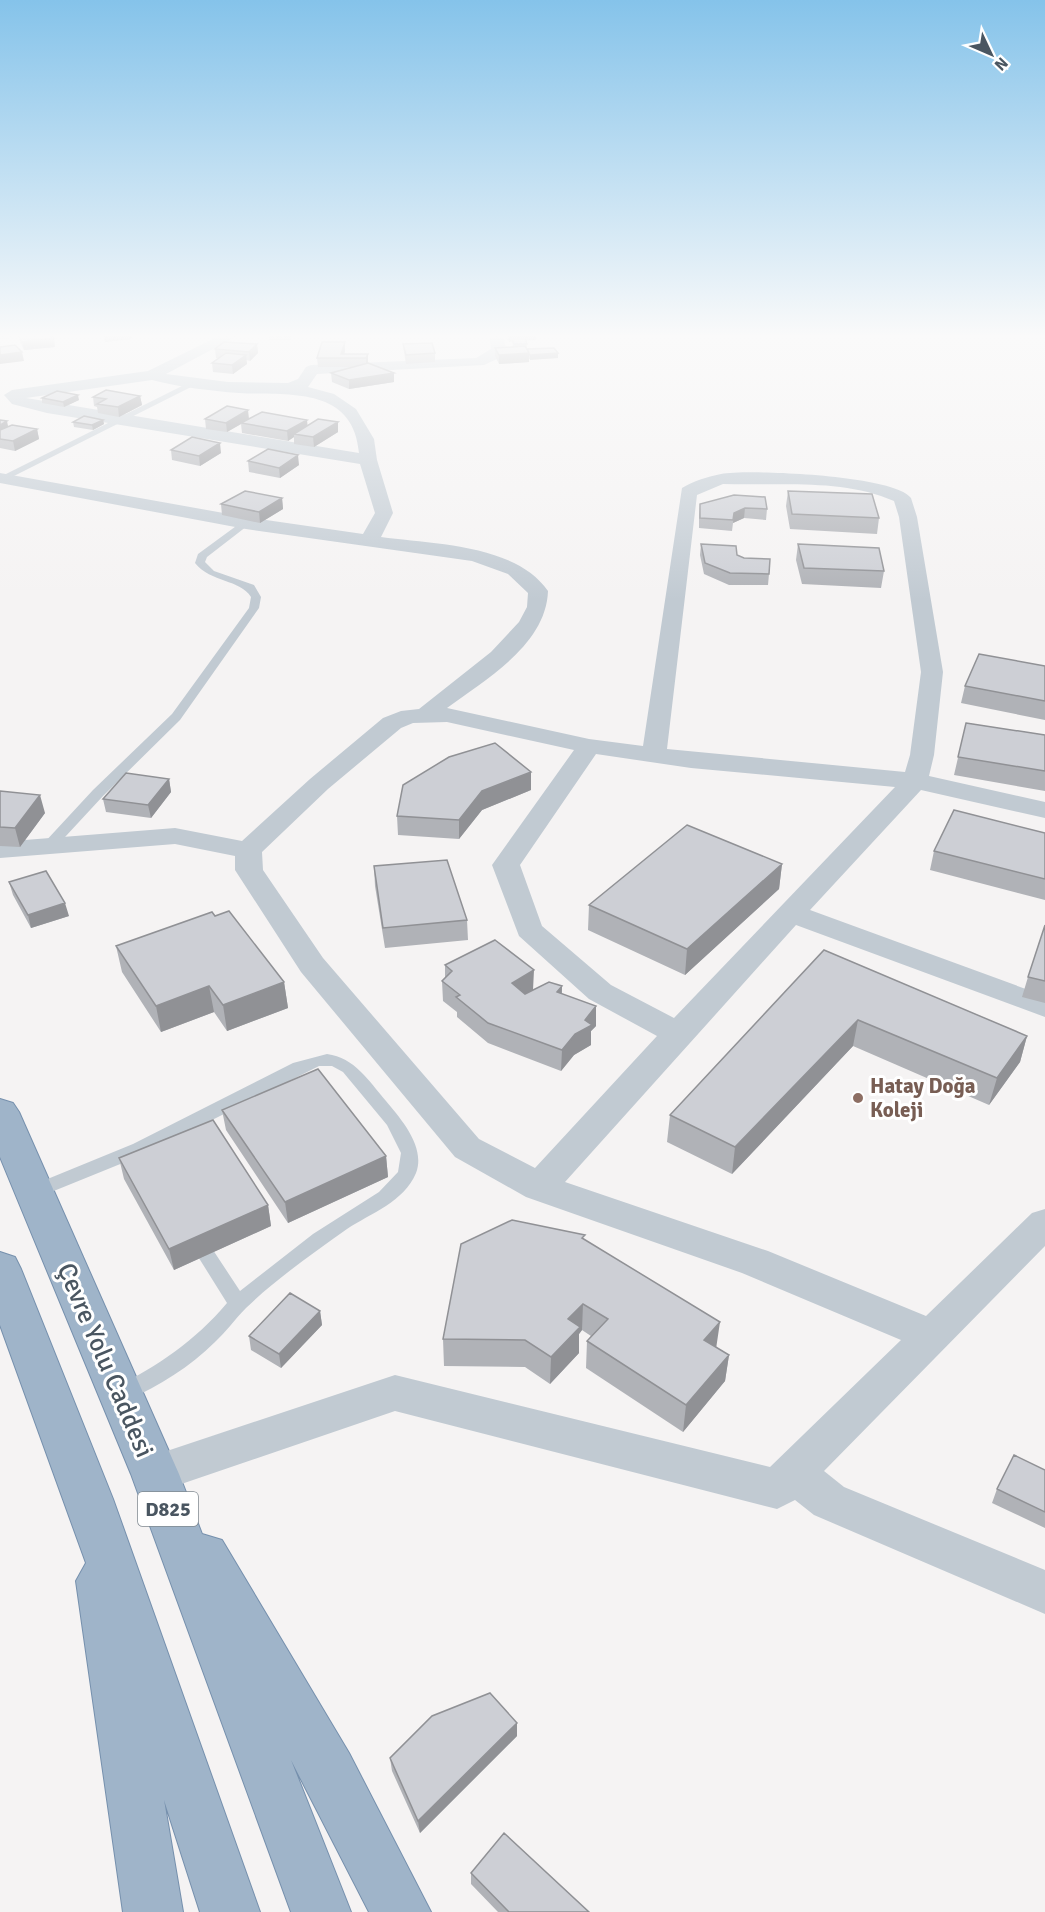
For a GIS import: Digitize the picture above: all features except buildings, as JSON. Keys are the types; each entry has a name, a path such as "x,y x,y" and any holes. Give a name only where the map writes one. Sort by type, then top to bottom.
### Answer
{"highway":[{"name":"Çevre Yolu Caddesi","path":"0,1112 155,1474 321,1912"},
{"path":"0,1269 89,1500 230,1912"},
{"path":"155,1474 329,1773 401,1912"},
{"path":"89,1500 153,1912"}],"street":[{"path":"135,422 368,460"},
{"path":"356,422 366,439 368,460 384,513 370,539"},
{"path":"1,479 246,523 370,539 490,560 515,570 538,591 535,614 524,633 431,708 428,714"},
{"path":"539,1187 678,1033 915,781 922,755 932,672 908,517 902,498 887,490 860,484 723,479 703,484 688,492 654,755"},
{"path":"248,850 320,784 392,723 410,716 428,714 447,715 588,746 835,775 915,781 1045,810"},
{"path":"588,746 506,865 528,930 600,992 678,1033"},
{"path":"0,850 175,836 248,850"},
{"path":"248,850 249,870 312,965 467,1148 539,1187 755,1262 931,1335"},
{"path":"792,914 1045,1007"},
{"path":"155,1474 395,1393 777,1490 1045,1223"},
{"path":"793,1473 830,1501 1045,1592"}],"lane":[{"path":"1,479 116,422"},
{"path":"48,847 98,793 176,717 254,608 256,597 250,587 210,573 200,563 202,556 246,523"},
{"path":"34,1192 139,1149 308,1062 329,1059 346,1065 352,1070 407,1143 410,1160 408,1169 397,1187 312,1244 238,1305 196,1348 154,1377 121,1394"},
{"path":"139,1149 150,1168"},
{"path":"206,1255 238,1305"}],"place":[{"name":"Hatay Doğa Koleji","path":"858,1098"}]}
